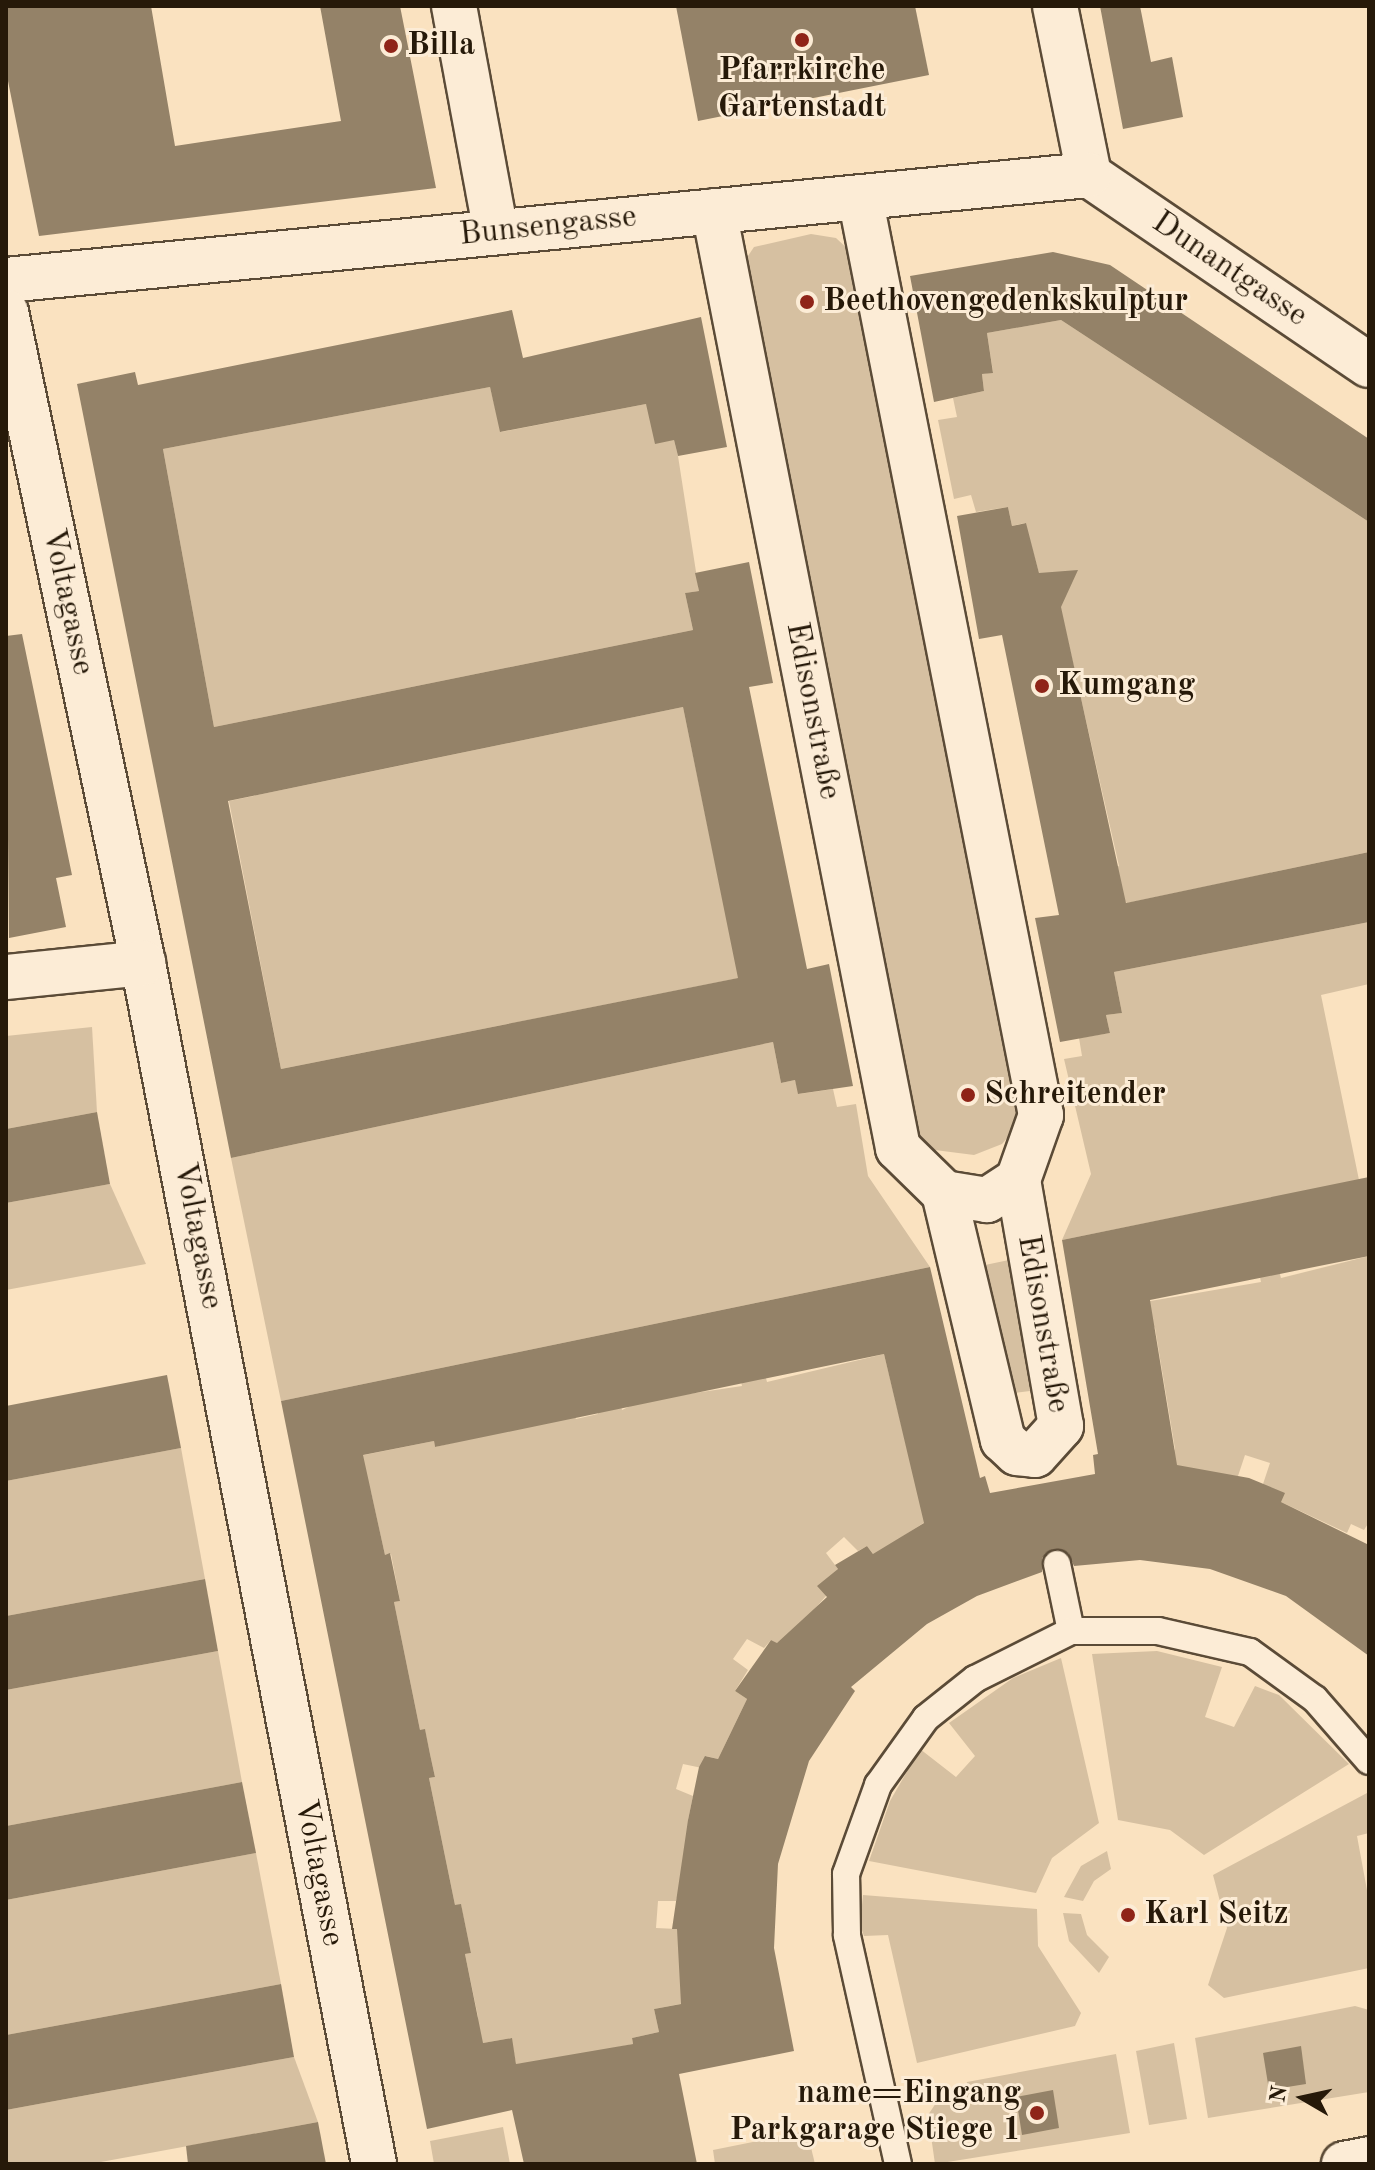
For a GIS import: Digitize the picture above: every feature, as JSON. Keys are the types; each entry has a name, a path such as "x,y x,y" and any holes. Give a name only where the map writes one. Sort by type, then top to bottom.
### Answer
{"street":[{"path":"454,6 496,232"},
{"path":"1055,6 1089,175"},
{"name":"Bunsengasse","path":"6,280 1089,175"},
{"name":"Dunantgasse","path":"1089,175 1369,365"},
{"name":"Edisonstraße","path":"714,211 898,1148 944,1193 1003,1440 1038,1468 1061,1426 1018,1180 1041,1115 860,197"},
{"name":"Voltagasse","path":"6,312 143,963 374,2164"},
{"path":"6,977 143,963"},
{"name":"Edisonstraße","path":"944,1193 987,1200 1018,1180"},
{"path":"1344,2164 1369,2159"}],"lane":[{"path":"1057,1564 1071,1631"},
{"path":"898,2164 847,1935 846,1874 878,1785 926,1718 975,1679 1071,1631 1158,1631 1250,1652 1315,1699 1369,1761"}],"shaded area":[{"path":"811,234 836,238 851,252 1022,1121 1002,1144 974,1155 927,1149 910,1121 742,265 754,247"},
{"path":"1061,320 1369,522 1369,852 1127,903 1117,895 1112,868 1119,866 1058,597 1039,573 1025,523 1012,526 1008,507 976,512 971,495 954,499 938,420 957,417 953,398 984,391 982,374 993,372 987,333"},
{"path":"490,387 501,432 646,404 674,440 678,456 699,591 685,593 693,630 214,727 163,449"},
{"path":"683,707 739,978 281,1069 229,801"},
{"path":"1369,922 1369,984 1321,995 1359,1180 1062,1240 1091,1174 1064,1059 1082,1056 1079,1038 1110,1033 1106,1015 1122,1013 1114,972"},
{"path":"92,1027 97,1112 6,1129 6,1036"},
{"path":"773,1042 781,1083 795,1080 799,1094 833,1089 837,1107 856,1104 868,1176 930,1267 281,1401 231,1158"},
{"path":"110,1184 146,1264 6,1290 6,1203"},
{"path":"1369,1256 1369,1522 1364,1530 1351,1524 1347,1533 1281,1502 1263,1484 1270,1463 1245,1455 1238,1476 1161,1474 1175,1449 1155,1328 1133,1304 1261,1282 1258,1267 1277,1263 1281,1278"},
{"path":"1009,1260 1030,1391 1015,1393 985,1265"},
{"path":"884,1354 925,1522 874,1555 867,1546 858,1551 844,1537 826,1553 838,1569 826,1596 782,1646 771,1640 764,1648 747,1639 733,1659 748,1670 735,1691 747,1699 718,1759 706,1756 702,1768 683,1764 676,1789 693,1796 688,1820 699,1822 676,1901 658,1901 656,1928 677,1929 696,2001 654,2009 659,2032 632,2038 633,2044 546,2062 516,2064 511,2038 466,2046 478,2017 465,1954 471,1953 461,1905 455,1905 429,1778 435,1777 425,1730 420,1730 394,1602 400,1601 391,1554 385,1555 371,1492 354,1457 434,1441 435,1447 574,1414 576,1419 598,1414 595,1400 618,1395 622,1410 641,1401 742,1386 739,1372 763,1367 767,1382"},
{"path":"181,1448 205,1579 6,1616 6,1481"},
{"path":"218,1651 242,1782 6,1826 6,1690"},
{"path":"1157,1651 1222,1667 1205,1717 1234,1727 1255,1686 1279,1695 1349,1764 1204,1855 1170,1830 1118,1820 1092,1654"},
{"path":"1061,1658 1099,1823 1052,1858 1036,1893 869,1861 890,1801 920,1749 956,1777 975,1756 949,1723 1013,1678"},
{"path":"1367,1793 1369,1833 1357,1836 1369,1901 1369,1968 1224,1998 1208,1985 1227,1928 1213,1875"},
{"path":"1107,1851 1111,1869 1094,1881 1083,1901 1064,1897 1081,1866"},
{"path":"256,1853 281,1984 6,2035 6,1900"},
{"path":"863,1895 1037,1909 1038,1946 1081,2013 1075,2026 917,2063 888,1935 864,1936 860,1925"},
{"path":"1063,1913 1081,1914 1087,1935 1109,1957 1099,1973 1069,1941"},
{"path":"1355,2006 1369,2010 1369,2092 1208,2118 1195,2038"},
{"path":"1174,2043 1187,2119 1149,2125 1136,2051"},
{"path":"1116,2054 1130,2133 935,2164 928,2115 938,2100 964,2096 967,2082"},
{"path":"294,2057 318,2122 90,2164 6,2164 6,2110"},
{"path":"503,2127 510,2164 434,2164 430,2141"},
{"path":"807,2131 815,2164 715,2164 713,2150"}],"building":[{"path":"6,6 151,6 175,146 341,121 320,6 400,6 436,188 39,236 6,71"},
{"name":"Pfarrkirche Gartenstadt","path":"676,6 915,6 929,75 698,121"},
{"path":"1100,6 1140,6 1151,62 1172,57 1183,117 1123,129"},
{"path":"1053,252 1110,265 1369,439 1369,522 1061,320 987,333 993,373 982,374 984,391 934,402 910,276"},
{"path":"512,310 523,358 701,317 727,447 678,456 674,440 655,444 646,404 500,432 490,387 163,449 214,727 693,630 685,593 699,591 695,573 749,562 773,683 749,687 807,969 829,964 853,1086 798,1094 795,1080 781,1083 773,1042 231,1158 77,384 135,372 138,385","holes":["683,707 738,978 281,1069 228,801"]},
{"path":"1008,507 1012,526 1026,523 1039,573 1078,570 1061,607 1126,903 1369,852 1369,922 1114,972 1122,1013 1106,1015 1110,1033 1060,1042 1035,918 1059,915 1002,635 979,639 957,516"},
{"path":"22,634 72,875 56,878 66,927 9,938 6,636"},
{"path":"97,1112 110,1184 6,1203 6,1129"},
{"path":"1369,1177 1369,1256 1150,1300 1177,1465 1249,1478 1285,1493 1281,1502 1369,1545 1369,1656 1286,1596 1210,1569 1140,1560 1074,1566 1068,1553 1053,1549 1042,1558 1042,1572 977,1596 927,1624 851,1687 855,1691 809,1761 778,1864 774,1948 794,2051 679,2074 697,2164 524,2164 512,2110 427,2129 281,1401 930,1267 980,1478 985,1476 990,1493 1095,1474 1093,1455 1098,1454 1062,1240","holes":["884,1354 924,1523 873,1554 867,1546 835,1565 838,1569 817,1586 827,1597 777,1643 771,1640 735,1691 747,1699 718,1759 705,1756 699,1767 672,1929 677,1929 681,2004 654,2009 659,2032 632,2038 633,2044 516,2064 512,2038 483,2043 465,1954 471,1953 461,1904 455,1905 429,1778 435,1777 425,1729 420,1730 394,1602 400,1601 390,1553 385,1555 363,1455 434,1441 435,1447"]},
{"path":"167,1375 181,1448 6,1481 6,1406"},
{"path":"205,1579 218,1651 6,1690 6,1616"},
{"path":"242,1782 256,1853 6,1900 6,1826"},
{"path":"281,1984 294,2057 6,2110 6,2035"},
{"path":"1301,2046 1306,2084 1269,2090 1263,2053"},
{"name":"name=Eingang Parkgarage Stiege 1","path":"1053,2090 1059,2128 1022,2135 1016,2097"},
{"path":"318,2122 326,2164 188,2164 186,2146"}],"place":[{"name":"Pfarrkirche Gartenstadt","path":"802,40"},
{"name":"Billa","path":"391,46"},
{"name":"Beethovengedenkskulptur","path":"807,302"},
{"name":"Kumgang","path":"1042,686"},
{"name":"Schreitender","path":"968,1095"},
{"name":"Karl Seitz","path":"1128,1915"},
{"name":"name=Eingang Parkgarage Stiege 1","path":"1037,2113"}]}
